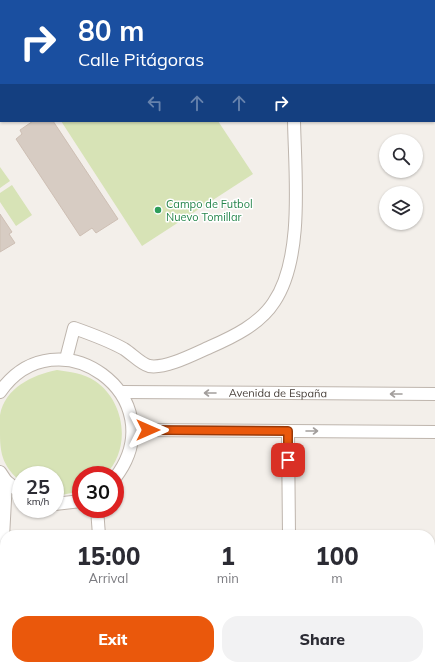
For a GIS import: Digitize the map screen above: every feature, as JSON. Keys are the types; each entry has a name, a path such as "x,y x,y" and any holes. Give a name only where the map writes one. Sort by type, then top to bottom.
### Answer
{"street":[{"path":"66,359 74,328 96,335 125,349 148,366 157,366 179,360 214,345 249,327 262,316 273,303 285,284 294,248 294,122"},
{"path":"2,385 30,366 44,361 66,359 88,365 106,376 121,392 129,410 133,430 130,449 124,466"},
{"name":"Avenida de España","path":"121,392 435,394"},
{"path":"133,430 435,432"},
{"path":"288,431 289,530"},
{"path":"3,476 12,484"},
{"path":"2,530 3,476"},
{"path":"98,518 99,530"}],"green space":[{"name":"Campo de Futbol Nuevo Tomillar","path":"62,122 219,122 253,174 142,246"},
{"path":"0,167 10,181 0,188"},
{"path":"12,185 32,215 16,226 0,202 0,193"},
{"path":"57,370 76,373 95,381 113,400 121,426 122,439 119,452 112,466 72,466 72,493 64,495 64,466 12,466 12,472 4,461 0,442 0,415 8,397 21,384 29,379"}],"building":[{"path":"32,122 54,122 118,219 96,233 92,228 80,236 16,139 22,134 20,130"},
{"path":"0,214 12,232 9,234 15,243 0,252"}],"place":[{"name":"Campo de Futbol Nuevo Tomillar","path":"158,210"}],"route":[{"path":"148,430 288,431 288,460"}]}
